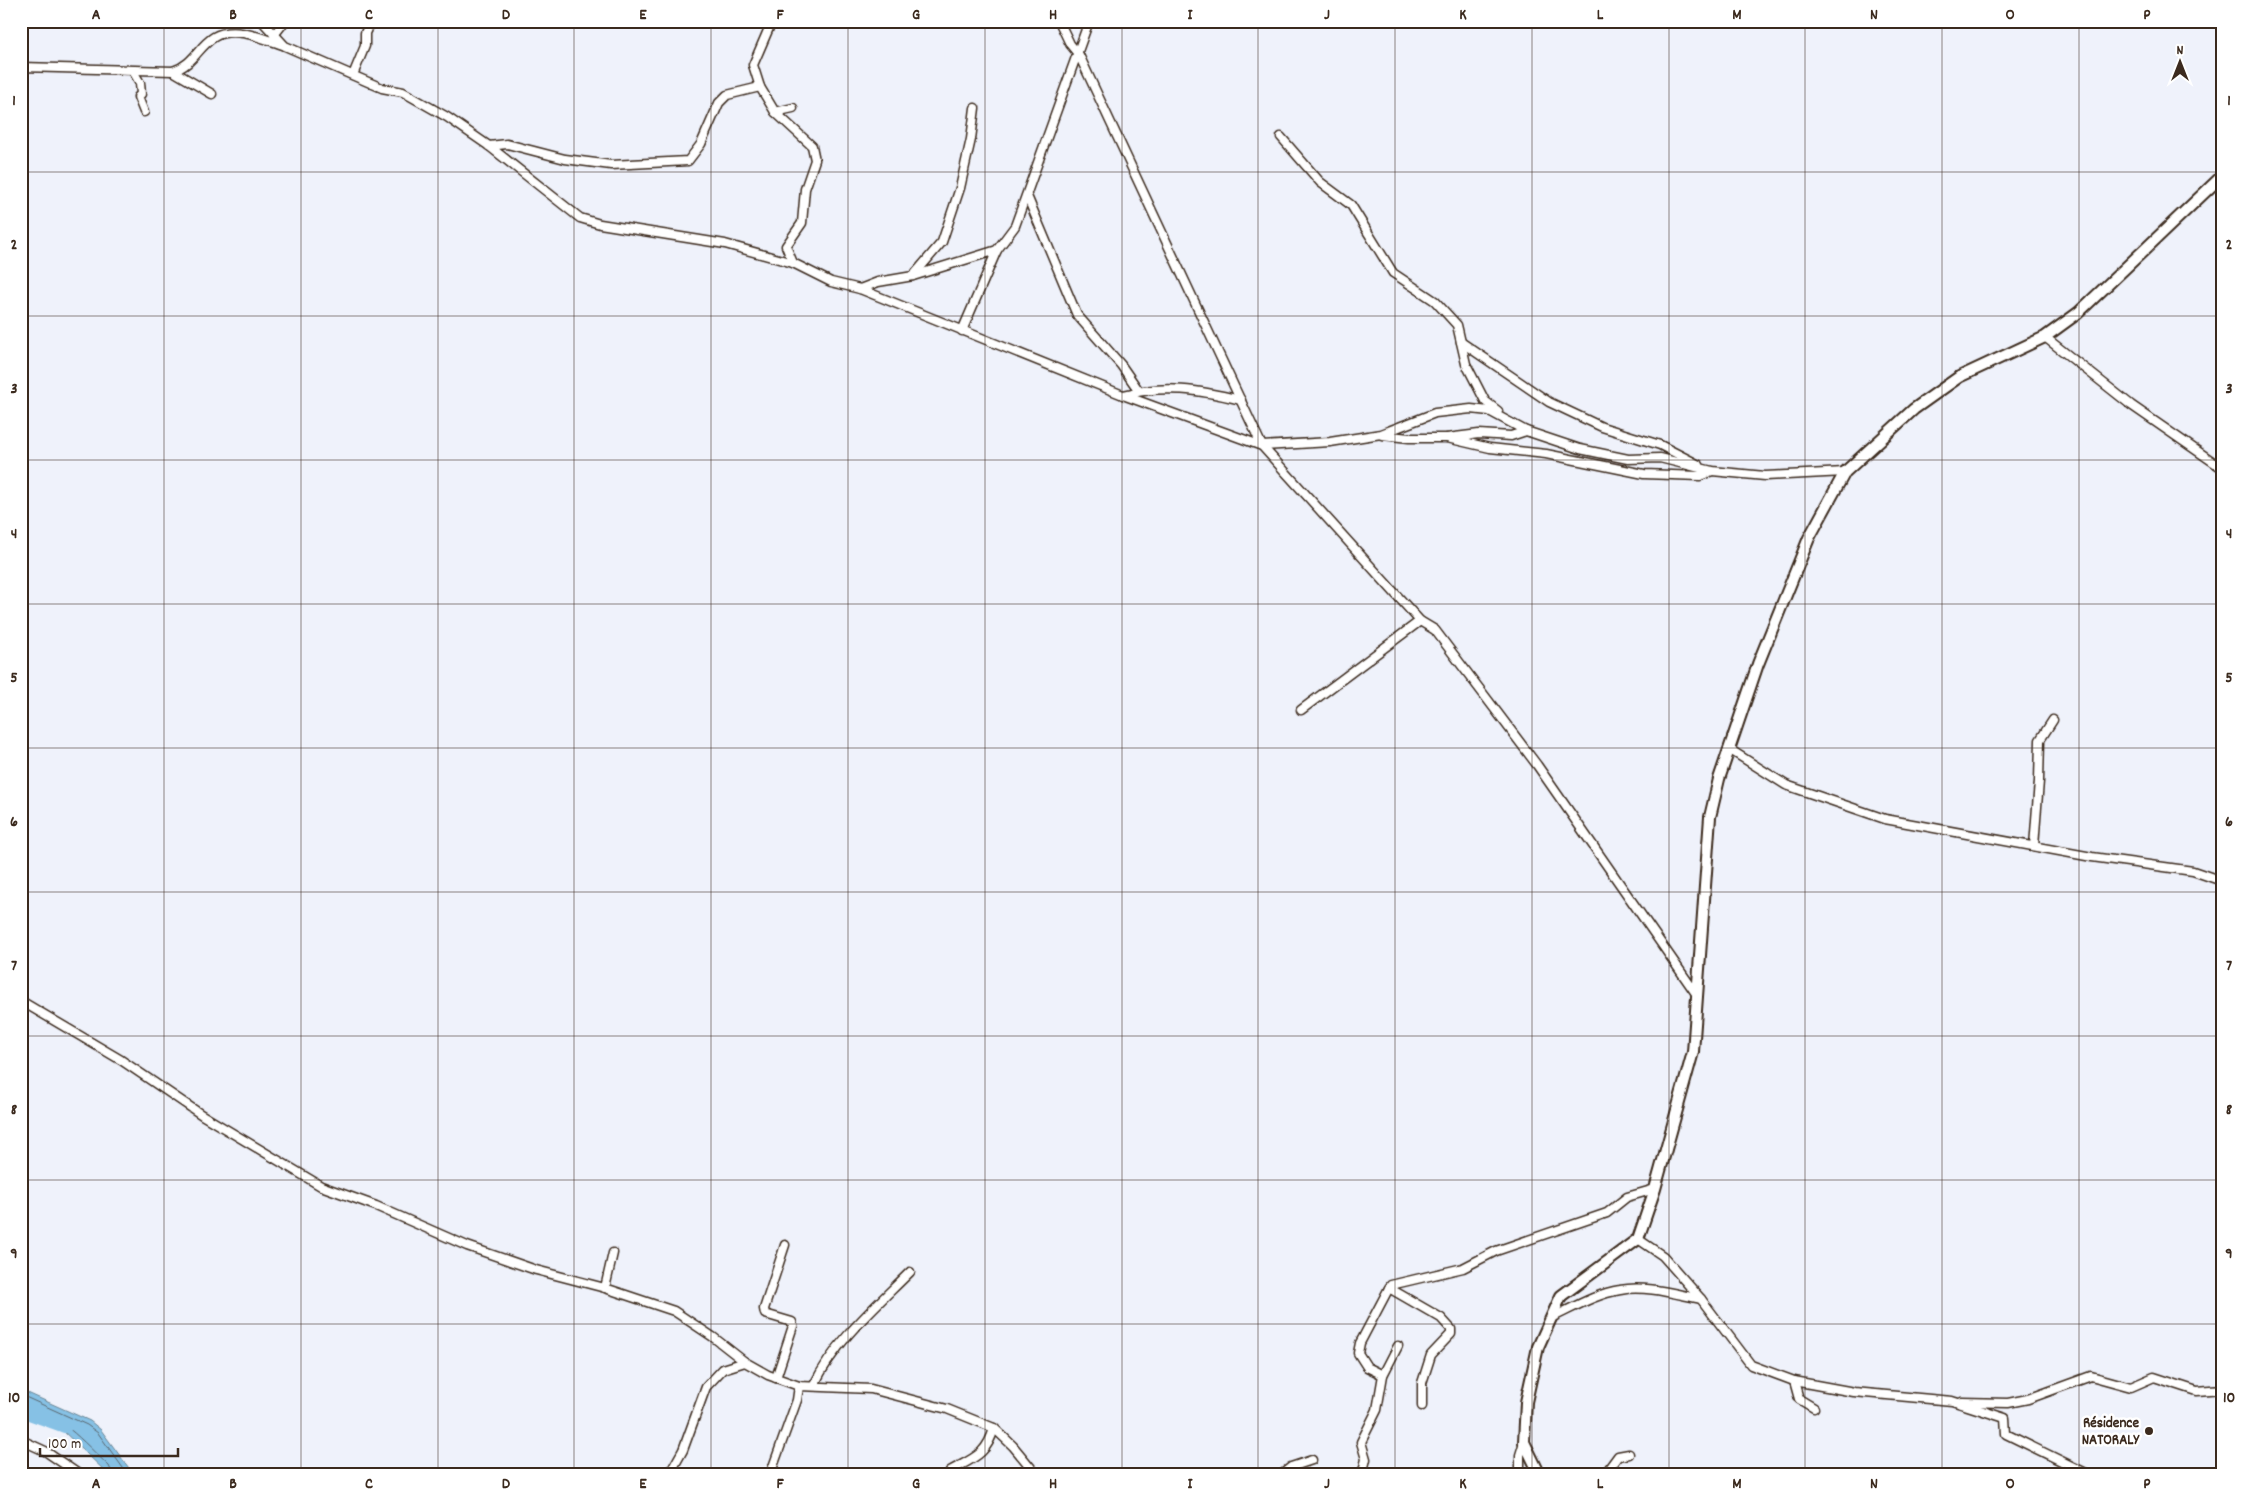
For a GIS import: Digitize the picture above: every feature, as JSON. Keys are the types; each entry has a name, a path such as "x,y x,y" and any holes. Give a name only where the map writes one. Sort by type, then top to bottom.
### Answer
{"street":[{"path":"262,21 284,46"},
{"path":"274,35 285,21"},
{"path":"772,21 753,65 760,87 774,112 812,146 815,160 805,189 802,223 786,246 793,264"},
{"path":"1059,21 1070,44 1079,55 1262,446 1420,620 1435,630 1537,765 1697,995"},
{"path":"962,331 997,250 1015,226 1059,104 1079,55 1089,21"},
{"path":"353,75 365,46 365,33 369,26"},
{"path":"21,67 173,71 184,68 214,37 229,33 257,36 382,88 403,92 447,117 489,146 580,218 600,224 725,244 793,264 831,282 860,290 1123,396 1262,446 1330,442 1381,434 1435,413 1489,410 1526,431 1590,451 1628,459 1660,458 1712,471 1765,476 1845,472"},
{"path":"134,71 140,82 141,94 138,97 144,112"},
{"path":"173,71 212,94"},
{"path":"489,146 507,144 565,159 611,165 688,161 701,144 719,103 727,95 760,87"},
{"path":"774,112 793,108"},
{"path":"914,276 942,242 960,188 971,139 975,108"},
{"path":"1281,137 1320,182 1351,205 1393,273 1435,301 1457,325 1466,364 1485,401 1526,431"},
{"path":"1520,1475 1520,1455 1524,1442 1526,1402 1538,1347 1561,1296 1638,1239 1655,1189 1693,1052 1710,817 1719,778 1758,664 1808,538 1845,472 1914,409 1959,377 2045,336 2078,313 2222,176"},
{"path":"1027,196 1077,315 1121,365 1139,391"},
{"path":"860,290 878,282 914,276 997,250"},
{"path":"2045,336 2131,405 2222,468"},
{"path":"1461,342 1549,402 1602,427 1660,445 1712,471"},
{"path":"1123,396 1139,391 1199,390 1241,400"},
{"path":"1381,434 1409,438 1447,438 1479,434 1512,436 1526,431"},
{"path":"1447,438 1490,448 1546,454 1644,474 1700,476 1712,471"},
{"path":"1301,710 1420,620"},
{"path":"2034,846 2040,781 2040,740 2053,720"},
{"path":"1729,749 1786,785 1885,819 2092,857 2193,871 2222,881"},
{"path":"21,1001 121,1060 202,1115 321,1186 376,1206 467,1246 536,1270 605,1288 674,1311 713,1337 745,1362 776,1378 799,1386 814,1385 871,1389 904,1396 947,1409 994,1428 1014,1446 1037,1475"},
{"path":"1383,1374 1367,1367 1358,1353 1360,1343 1391,1285 1463,1268 1496,1252 1607,1213 1627,1197 1655,1189"},
{"path":"1638,1239 1662,1256 1701,1299 1751,1365 1794,1381 1854,1392 1952,1401 2008,1403 2028,1399 2091,1376 2131,1387 2154,1377 2197,1391 2222,1389"},
{"path":"776,1378 793,1326 792,1322 765,1314 764,1309 785,1245"},
{"path":"605,1288 613,1253"},
{"path":"814,1385 821,1369 841,1342 910,1272"},
{"path":"1389,1288 1441,1318 1451,1328 1451,1334 1431,1356 1422,1383 1422,1406"},
{"path":"1551,1318 1595,1297 1620,1290 1647,1289 1701,1299"},
{"path":"1362,1475 1366,1459 1360,1442 1377,1410 1383,1374 1398,1346"},
{"path":"669,1475 683,1450 706,1387 723,1369 745,1362"},
{"path":"1794,1381 1799,1399 1814,1408"},
{"path":"770,1475 797,1400 799,1386"},
{"path":"1952,1401 2005,1418 2006,1434 2090,1475"},
{"path":"948,1475 950,1471 979,1455 990,1444 994,1428"},
{"path":"21,1440 46,1451 80,1475"},
{"path":"1524,1442 1540,1475"},
{"path":"1604,1475 1618,1456 1629,1454"},
{"path":"1281,1475 1291,1467 1312,1460"}],"water":[{"path":"21,1390 90,1421 101,1430 134,1475 109,1475 61,1429 42,1417 21,1412"}],"waterway":[{"path":"21,1409 65,1425"},
{"path":"21,1470 27,1475"}],"place":[{"name":"Résidence NATORALY","path":"2149,1431"}]}
